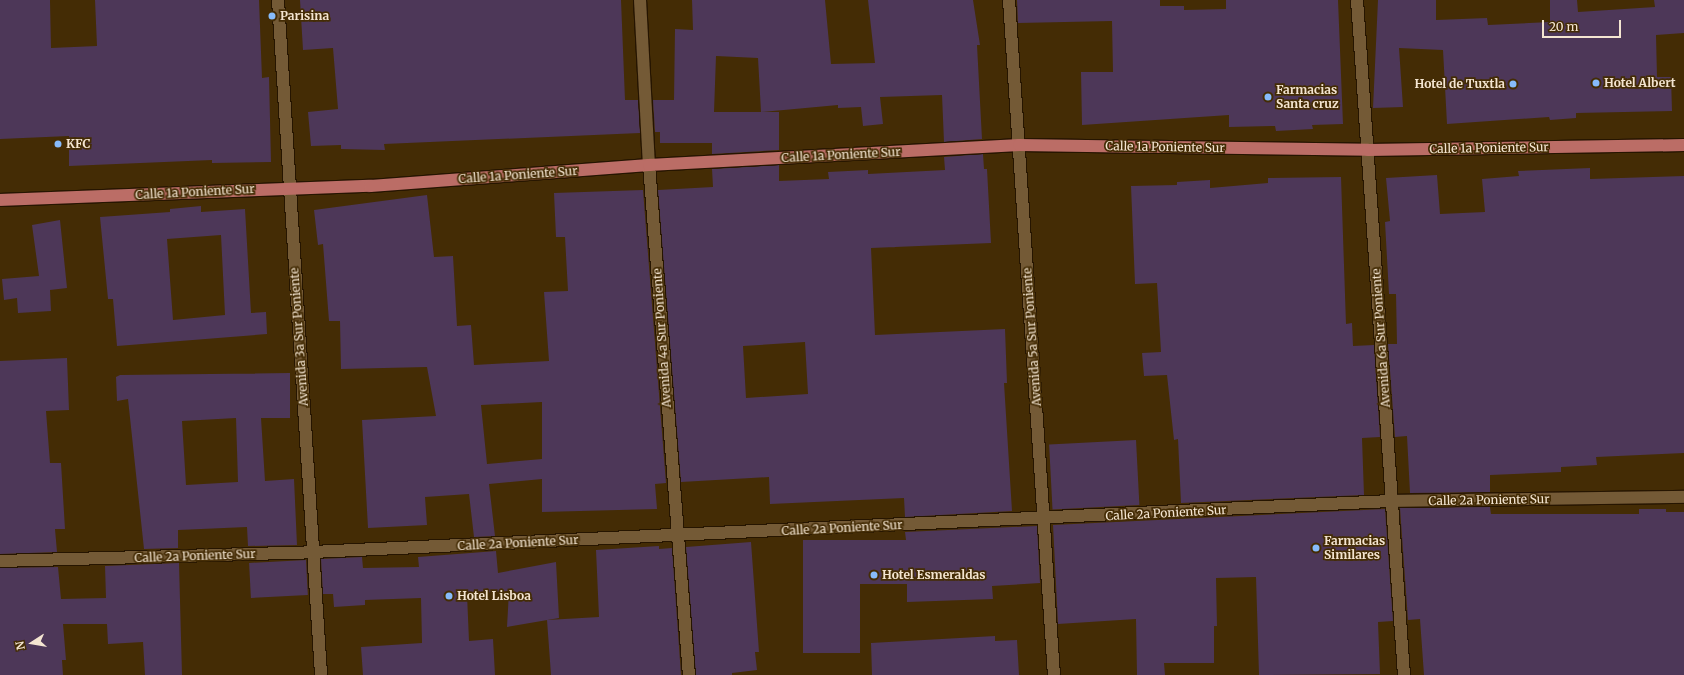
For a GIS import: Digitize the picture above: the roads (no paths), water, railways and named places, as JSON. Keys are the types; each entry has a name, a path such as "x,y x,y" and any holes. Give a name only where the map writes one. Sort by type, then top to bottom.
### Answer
{"main road":[{"name":"Calle 1a Poniente Sur","path":"0,200 409,183 649,165 1019,145 1368,150 1684,145"}],"street":[{"name":"Avenida 3a Sur Poniente","path":"278,0 321,675"},
{"name":"Avenida 4a Sur Poniente","path":"640,0 649,165 689,675"},
{"name":"Avenida 5a Sur Poniente","path":"1009,0 1054,675"},
{"name":"Avenida 6a Sur Poniente","path":"1358,0 1404,675"},
{"name":"Calle 2a Poniente Sur","path":"0,561 313,552 1044,519 1392,501 1684,497"}],"place":[{"name":"Parisina","path":"272,16"},
{"name":"Hotel Albert","path":"1596,83"},
{"name":"Hotel de Tuxtla","path":"1513,84"},
{"name":"Farmacias Santa cruz","path":"1268,97"},
{"name":"KFC","path":"58,144"},
{"name":"Farmacias Similares","path":"1316,548"},
{"name":"Hotel Esmeraldas","path":"874,575"},
{"name":"Hotel Lisboa","path":"449,596"}]}
